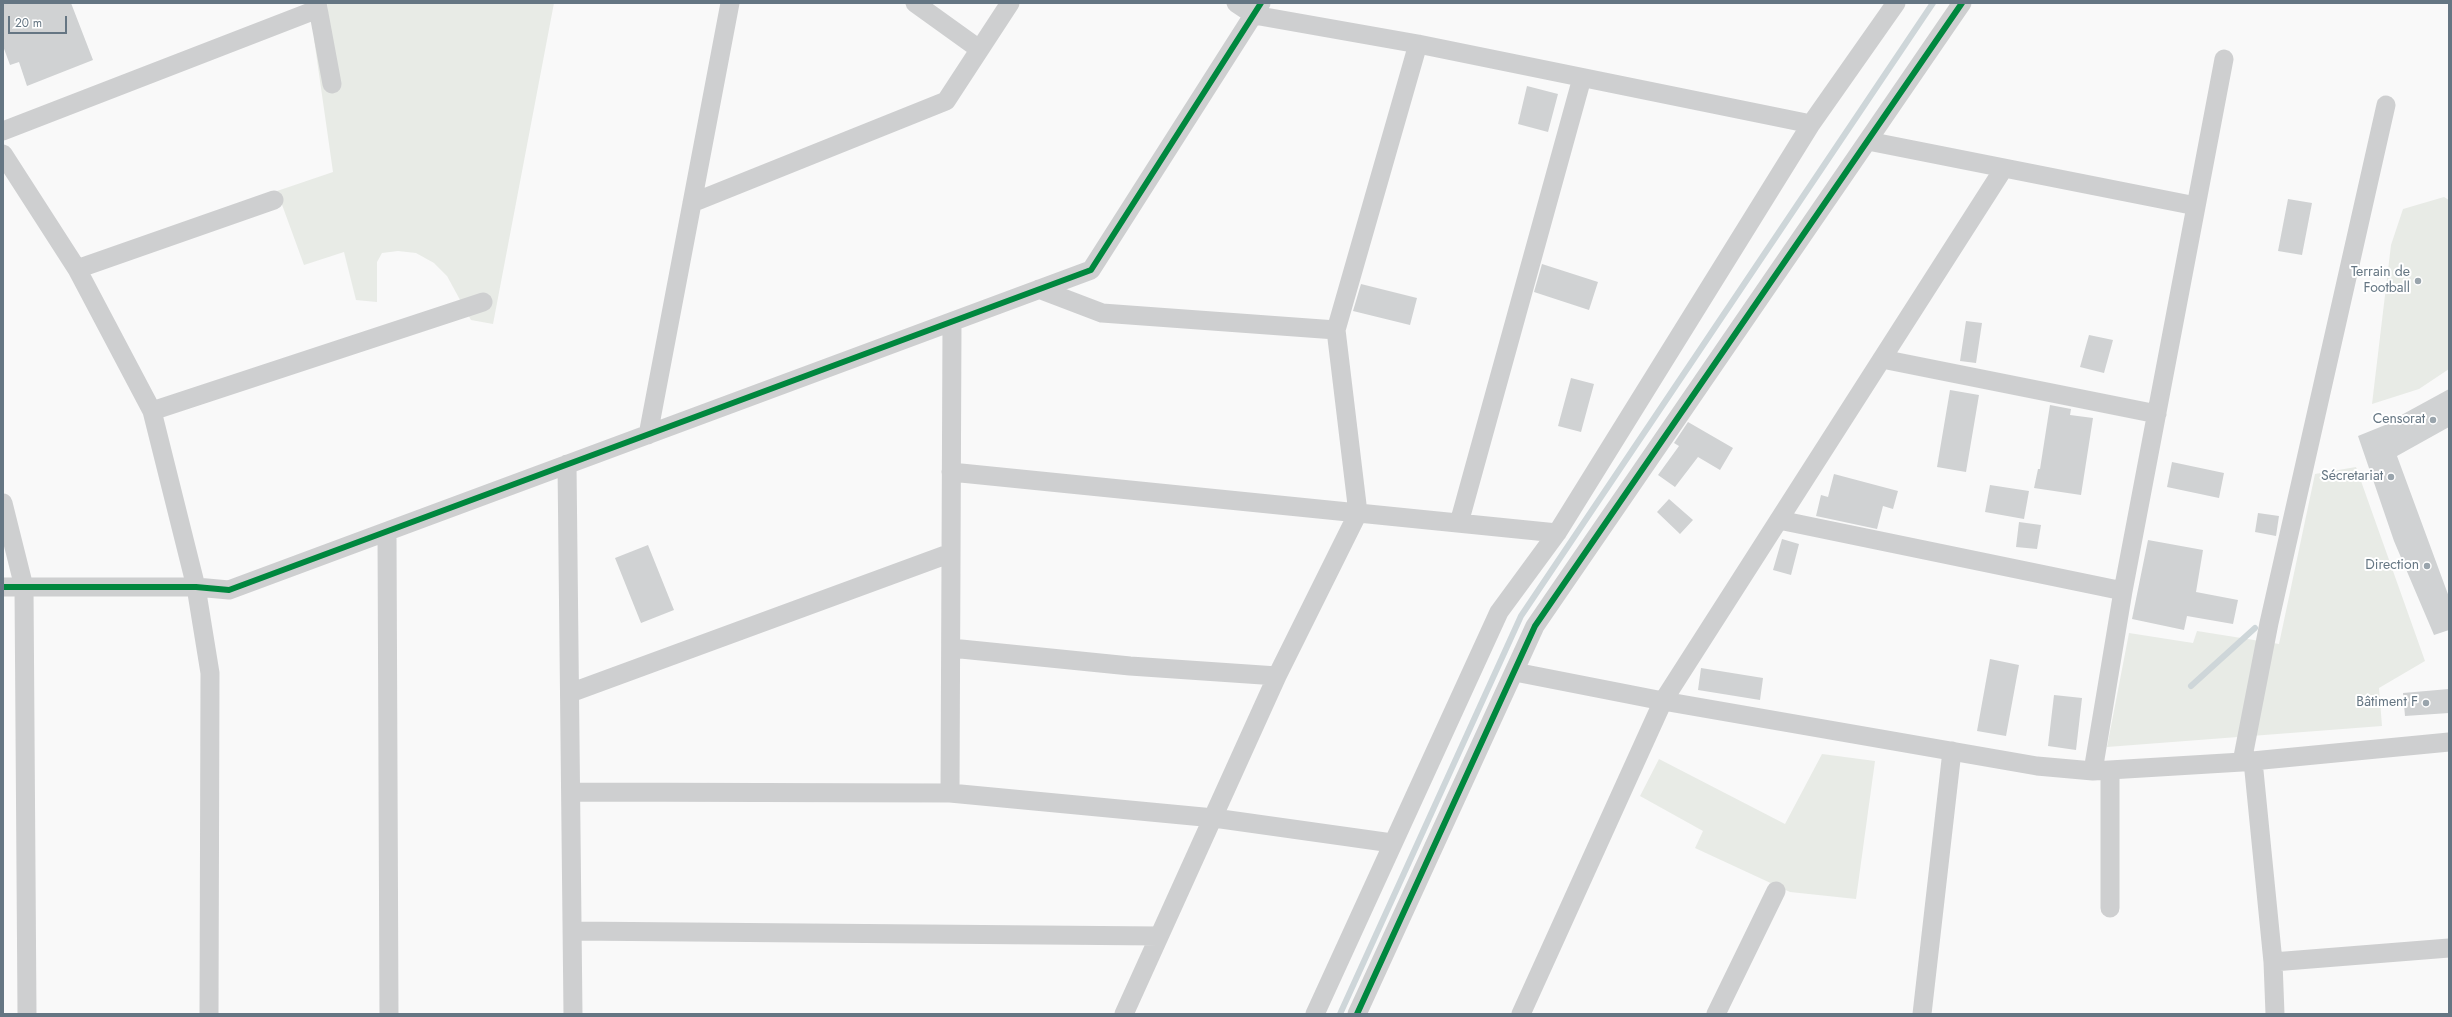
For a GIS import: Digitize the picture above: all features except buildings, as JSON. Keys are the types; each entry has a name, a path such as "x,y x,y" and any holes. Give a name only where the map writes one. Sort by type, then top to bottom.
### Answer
{"street":[{"path":"648,434 730,3"},
{"path":"914,3 979,50"},
{"path":"692,203 946,101 1010,3"},
{"path":"1236,3 1257,9 1418,44 1811,124"},
{"path":"1316,1014 1392,843 1499,612 1557,533 1811,124 1896,3"},
{"path":"1357,1014 1515,672 1534,626 1962,3"},
{"path":"3,131 318,6 332,84"},
{"path":"3,587 196,587 230,590 648,434 952,323 1090,270 1257,9"},
{"path":"1124,1014 1277,676 1358,513 1336,330 1418,44"},
{"path":"2110,908 2101,770 2123,591 2224,59"},
{"path":"1460,524 1582,78"},
{"path":"2275,1014 2273,962 2248,762 2269,622 2386,105"},
{"path":"1868,141 2196,206"},
{"path":"3,154 77,269 152,411 196,587 210,672 209,1014"},
{"path":"1521,1014 1664,701 2004,168"},
{"path":"77,269 274,200"},
{"path":"1039,289 1102,313 1336,330"},
{"path":"152,411 483,302"},
{"path":"950,793 952,323"},
{"path":"1882,359 2156,414"},
{"path":"567,464 573,1014"},
{"path":"951,472 1557,533"},
{"path":"3,503 24,587 27,1014"},
{"path":"1779,520 2123,591"},
{"path":"387,532 389,1014"},
{"path":"570,693 951,553"},
{"path":"950,648 1130,666 1277,676"},
{"path":"1515,672 1664,701 2037,766 2101,770 2248,762 2449,742"},
{"path":"1922,1014 1952,751"},
{"path":"570,792 950,793 1214,818 1392,843"},
{"path":"1716,1014 1776,891"},
{"path":"572,931 1159,936"},
{"path":"2273,962 2449,948"}],"shaded area":[{"path":"327,3 554,3 493,324 471,320 447,276 434,263 416,253 398,251 382,253 377,262 377,302 356,300 344,252 304,265 277,191 333,172 314,39 330,31"},
{"name":"Terrain de Football","path":"2444,197 2449,200 2449,369 2419,389 2372,404 2391,245 2403,209"},
{"path":"2356,467 2425,661 2379,688 2382,726 2107,747 2129,633 2193,643 2197,631 2279,644 2315,474"},
{"path":"1822,754 1875,761 1856,899 1790,892 1695,848 1703,831 1640,796 1659,759 1785,824"}],"waterway":[{"path":"1340,1014 1521,616 1933,3"},
{"path":"2191,686 2255,628"}],"cycle path":[{"path":"3,587 196,587 229,590 1091,270 1261,3"},
{"path":"1357,1014 1535,626 1962,3"}],"place":[{"name":"Terrain de Football","path":"2418,281"},
{"name":"Censorat","path":"2433,420"},
{"name":"Sécretariat","path":"2391,477"},
{"name":"Direction","path":"2427,566"},
{"name":"Bâtiment F","path":"2426,703"}]}
